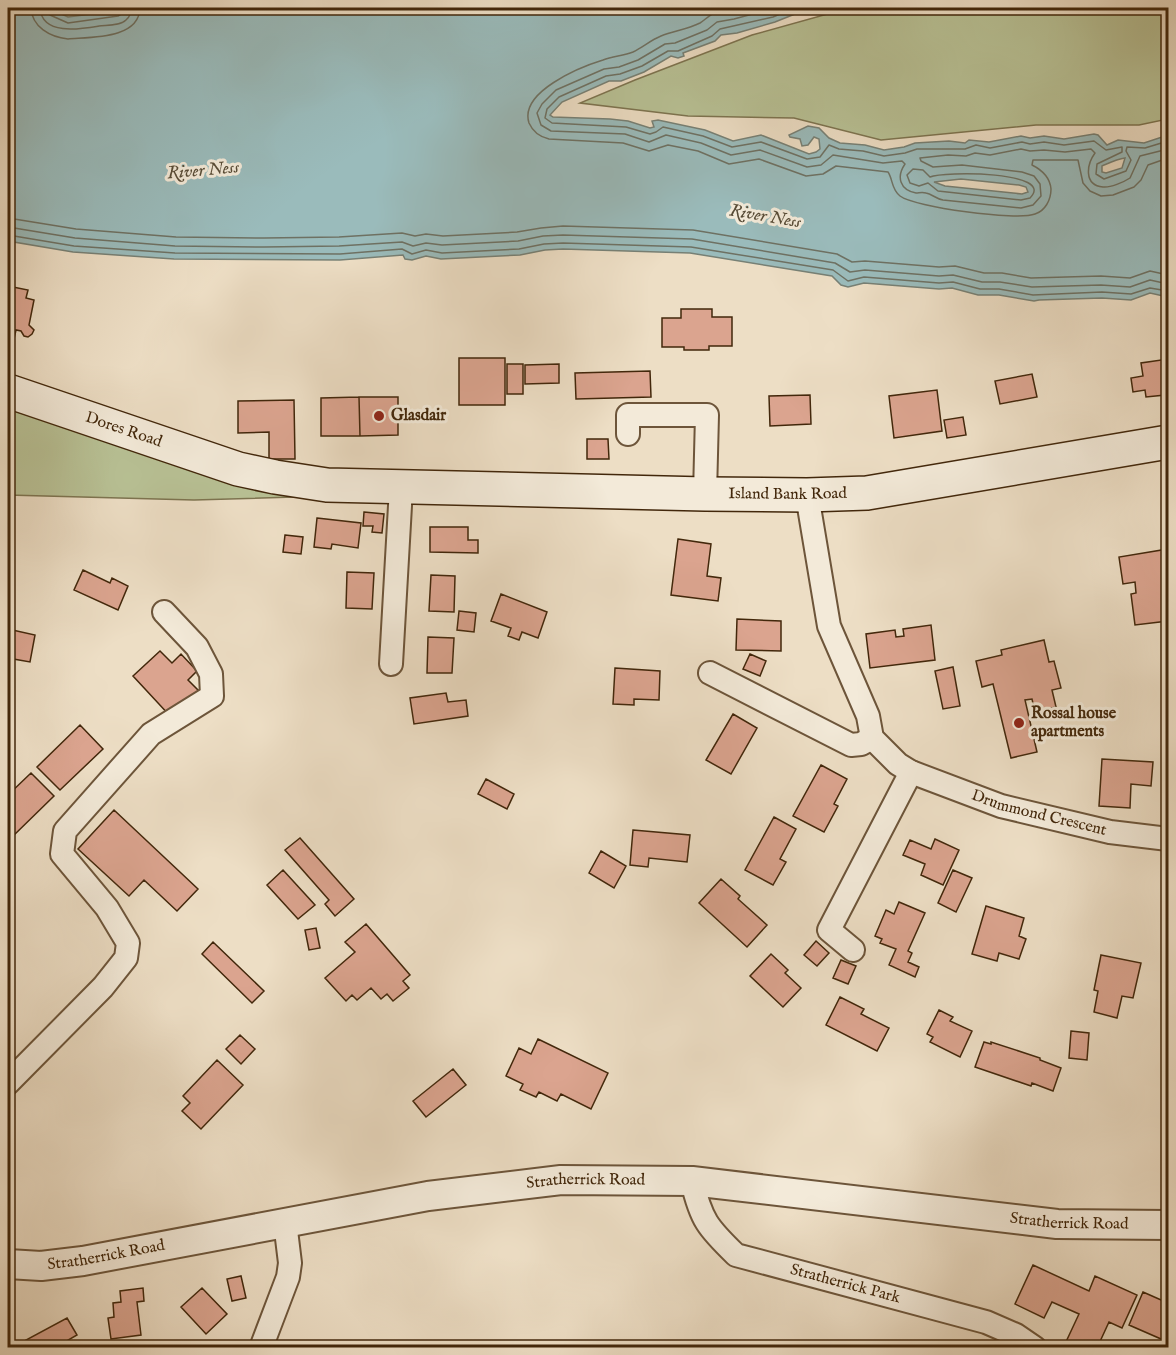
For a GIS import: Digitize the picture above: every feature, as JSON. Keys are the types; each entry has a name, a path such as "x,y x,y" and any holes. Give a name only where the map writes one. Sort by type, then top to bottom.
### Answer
{"main road":[{"name":"Dores Road","path":"8,391 238,469"},
{"name":"Island Bank Road","path":"238,469 327,485 807,495 867,493 1168,442"}],"street":[{"path":"628,434 628,415 707,415 705,494"},
{"path":"391,664 401,488"},
{"path":"710,673 851,745 861,744 872,738 868,716 830,626 807,495"},
{"path":"8,1083 103,987 126,958 128,943 107,908 62,854 65,831 151,734 212,696 211,674 196,647 164,612"},
{"name":"Drummond Crescent","path":"872,738 898,764 911,772 1001,806 1110,832 1168,839"},
{"path":"853,950 829,930 911,772"},
{"name":"Stratherrick Road","path":"8,1264 41,1266 83,1262 428,1196 561,1180 692,1181 1057,1224 1168,1225"},
{"name":"Stratherrick Park","path":"692,1181 698,1207 711,1231 736,1255 986,1322 1016,1335 1035,1347"},
{"path":"261,1347 288,1277 290,1263 285,1222"}],"green space":[{"path":"21,8 231,8 58,19"},
{"path":"849,8 1168,8 1168,119 1139,125 1036,125 881,140 794,118 688,116 580,103 752,35"},
{"path":"8,409 294,497 194,500 8,495"}],"water":[{"name":"River Ness","path":"8,8 48,8 68,17 139,8 820,8 737,33 721,35 715,41 683,53 684,56 678,58 671,56 644,72 621,81 609,81 562,102 550,115 628,121 650,128 654,127 652,121 658,120 705,130 733,141 761,135 809,154 820,149 819,139 814,137 808,145 802,146 800,139 789,135 808,126 819,128 829,138 840,143 865,145 884,150 915,143 949,141 965,143 969,140 989,142 1021,136 1064,139 1094,134 1098,135 1107,145 1118,140 1144,143 1168,135 1168,297 1150,293 1131,300 1102,298 1034,301 999,295 978,295 952,288 864,283 848,287 841,285 832,276 690,253 563,249 520,255 441,259 426,256 412,260 405,259 403,255 340,260 174,259 73,252 8,241","holes":["1125,158 1122,168 1102,172 1102,166","961,179 1019,185 1026,187 1028,192 1022,194 945,186 934,182"]}],"building":[{"path":"8,286 28,290 26,298 34,300 29,325 34,330 28,337 16,330 14,339 8,338"},
{"path":"681,309 712,309 712,317 732,317 732,346 709,346 709,350 662,347 662,318 681,318"},
{"path":"459,358 505,358 505,405 459,405"},
{"path":"1168,359 1168,391 1164,391 1165,395 1146,397 1145,390 1133,392 1131,378 1143,376 1141,363"},
{"path":"507,364 523,364 523,394 507,394"},
{"path":"559,364 559,383 525,384 525,365"},
{"path":"650,371 651,397 576,399 575,373"},
{"path":"1032,374 1037,397 1000,404 995,381"},
{"path":"937,390 942,431 894,438 889,396"},
{"path":"810,395 811,424 770,426 769,396"},
{"name":"Glasdair","path":"359,397 398,397 398,435 360,436"},
{"path":"359,397 360,436 321,436 321,398"},
{"path":"294,400 295,459 269,459 269,432 238,433 238,401"},
{"path":"963,417 966,435 947,438 944,420"},
{"path":"587,439 608,439 609,459 587,459"},
{"path":"364,512 384,514 382,533 372,532 373,526 363,526"},
{"path":"317,518 361,523 358,548 332,544 331,549 314,547"},
{"path":"430,527 468,527 468,540 478,540 478,553 430,552"},
{"path":"285,535 303,537 301,554 283,552"},
{"path":"678,539 711,544 707,576 721,578 718,601 671,595"},
{"path":"1168,549 1168,621 1135,625 1131,594 1136,593 1135,582 1123,584 1119,557"},
{"path":"83,570 110,583 112,578 128,586 118,610 74,590"},
{"path":"347,572 374,573 372,609 346,608"},
{"path":"431,575 455,576 454,612 429,611"},
{"path":"501,594 547,612 538,638 522,632 519,640 508,636 511,628 491,621"},
{"path":"459,611 476,613 474,632 457,630"},
{"path":"737,619 781,621 781,651 736,650"},
{"path":"931,625 935,660 870,668 866,634 895,630 896,637 904,636 903,629"},
{"path":"8,629 35,635 30,662 8,658"},
{"path":"428,637 454,638 452,673 427,673"},
{"path":"1044,640 1049,662 1054,661 1061,688 1052,690 1056,707 1035,712 1032,699 1025,700 1037,752 1011,758 993,684 982,687 976,661 1002,655 1001,650"},
{"path":"160,651 172,663 181,654 197,671 188,680 199,691 171,717 133,676"},
{"path":"750,654 766,661 760,676 743,669"},
{"path":"953,667 960,706 943,709 935,671"},
{"path":"615,668 660,671 659,700 634,699 634,705 613,704"},
{"path":"446,693 448,702 466,700 468,716 414,724 410,698"},
{"path":"733,714 757,728 731,774 706,760"},
{"path":"80,725 103,749 60,790 37,767"},
{"path":"1102,759 1153,762 1151,786 1131,784 1130,808 1099,806"},
{"path":"821,765 847,779 834,804 838,806 824,832 793,816"},
{"path":"31,773 54,796 11,838 8,835 8,795"},
{"path":"486,779 514,794 507,809 478,794"},
{"path":"114,810 198,889 177,911 144,880 129,896 78,849"},
{"path":"774,817 796,829 780,859 786,862 773,885 745,870"},
{"path":"633,830 690,835 687,862 649,858 648,867 630,865"},
{"path":"300,838 354,899 335,916 325,904 329,900 285,850"},
{"path":"935,839 959,850 943,885 921,875 925,864 903,855 910,840 931,849"},
{"path":"601,851 626,866 614,888 589,873"},
{"path":"283,870 315,905 298,919 267,885"},
{"path":"953,870 972,878 956,912 938,903"},
{"path":"721,879 740,896 738,899 767,925 747,947 699,903"},
{"path":"899,902 925,913 908,951 912,953 908,962 919,967 915,977 889,965 896,949 880,943 882,939 875,936 886,910 894,914"},
{"path":"986,906 1024,918 1019,936 1026,939 1019,959 999,953 997,961 972,954"},
{"path":"366,924 410,975 403,981 409,988 393,1001 387,994 381,999 371,988 357,1000 352,995 346,1001 325,978 355,952 345,942"},
{"path":"316,928 320,948 309,950 305,930"},
{"path":"816,941 829,953 817,966 804,955"},
{"path":"213,942 264,991 252,1003 202,954"},
{"path":"771,954 788,970 785,973 801,988 783,1007 750,976"},
{"path":"1101,955 1141,963 1133,998 1122,996 1117,1018 1094,1012 1098,991 1094,990"},
{"path":"841,960 856,966 848,984 833,978"},
{"path":"840,997 864,1009 861,1014 889,1028 877,1051 826,1025"},
{"path":"939,1010 953,1017 950,1021 972,1031 960,1057 930,1042 933,1037 927,1034"},
{"path":"1071,1031 1089,1033 1087,1060 1069,1058"},
{"path":"240,1035 255,1049 241,1064 226,1049"},
{"path":"538,1039 608,1073 591,1109 561,1094 557,1101 539,1092 536,1097 520,1090 523,1084 506,1076 519,1048 531,1054"},
{"path":"984,1042 991,1044 991,1042 1040,1058 1040,1060 1061,1068 1053,1091 975,1067"},
{"path":"217,1060 243,1085 201,1129 182,1111 190,1103 183,1096"},
{"path":"453,1069 466,1085 426,1117 413,1101"},
{"path":"1033,1265 1089,1291 1095,1276 1137,1295 1122,1328 1109,1322 1097,1348 1073,1348 1065,1344 1079,1314 1052,1302 1044,1318 1015,1304"},
{"path":"241,1276 246,1298 232,1301 227,1279"},
{"path":"143,1288 144,1301 137,1302 141,1335 111,1339 108,1318 114,1317 113,1303 121,1302 120,1291"},
{"path":"202,1288 227,1314 206,1334 181,1307"},
{"path":"1143,1292 1168,1303 1168,1342 1129,1325"},
{"path":"67,1318 77,1335 63,1343 65,1348 30,1348 26,1340"}],"place":[{"name":"Glasdair","path":"379,416"},
{"name":"Rossal house apartments","path":"1019,723"}]}
